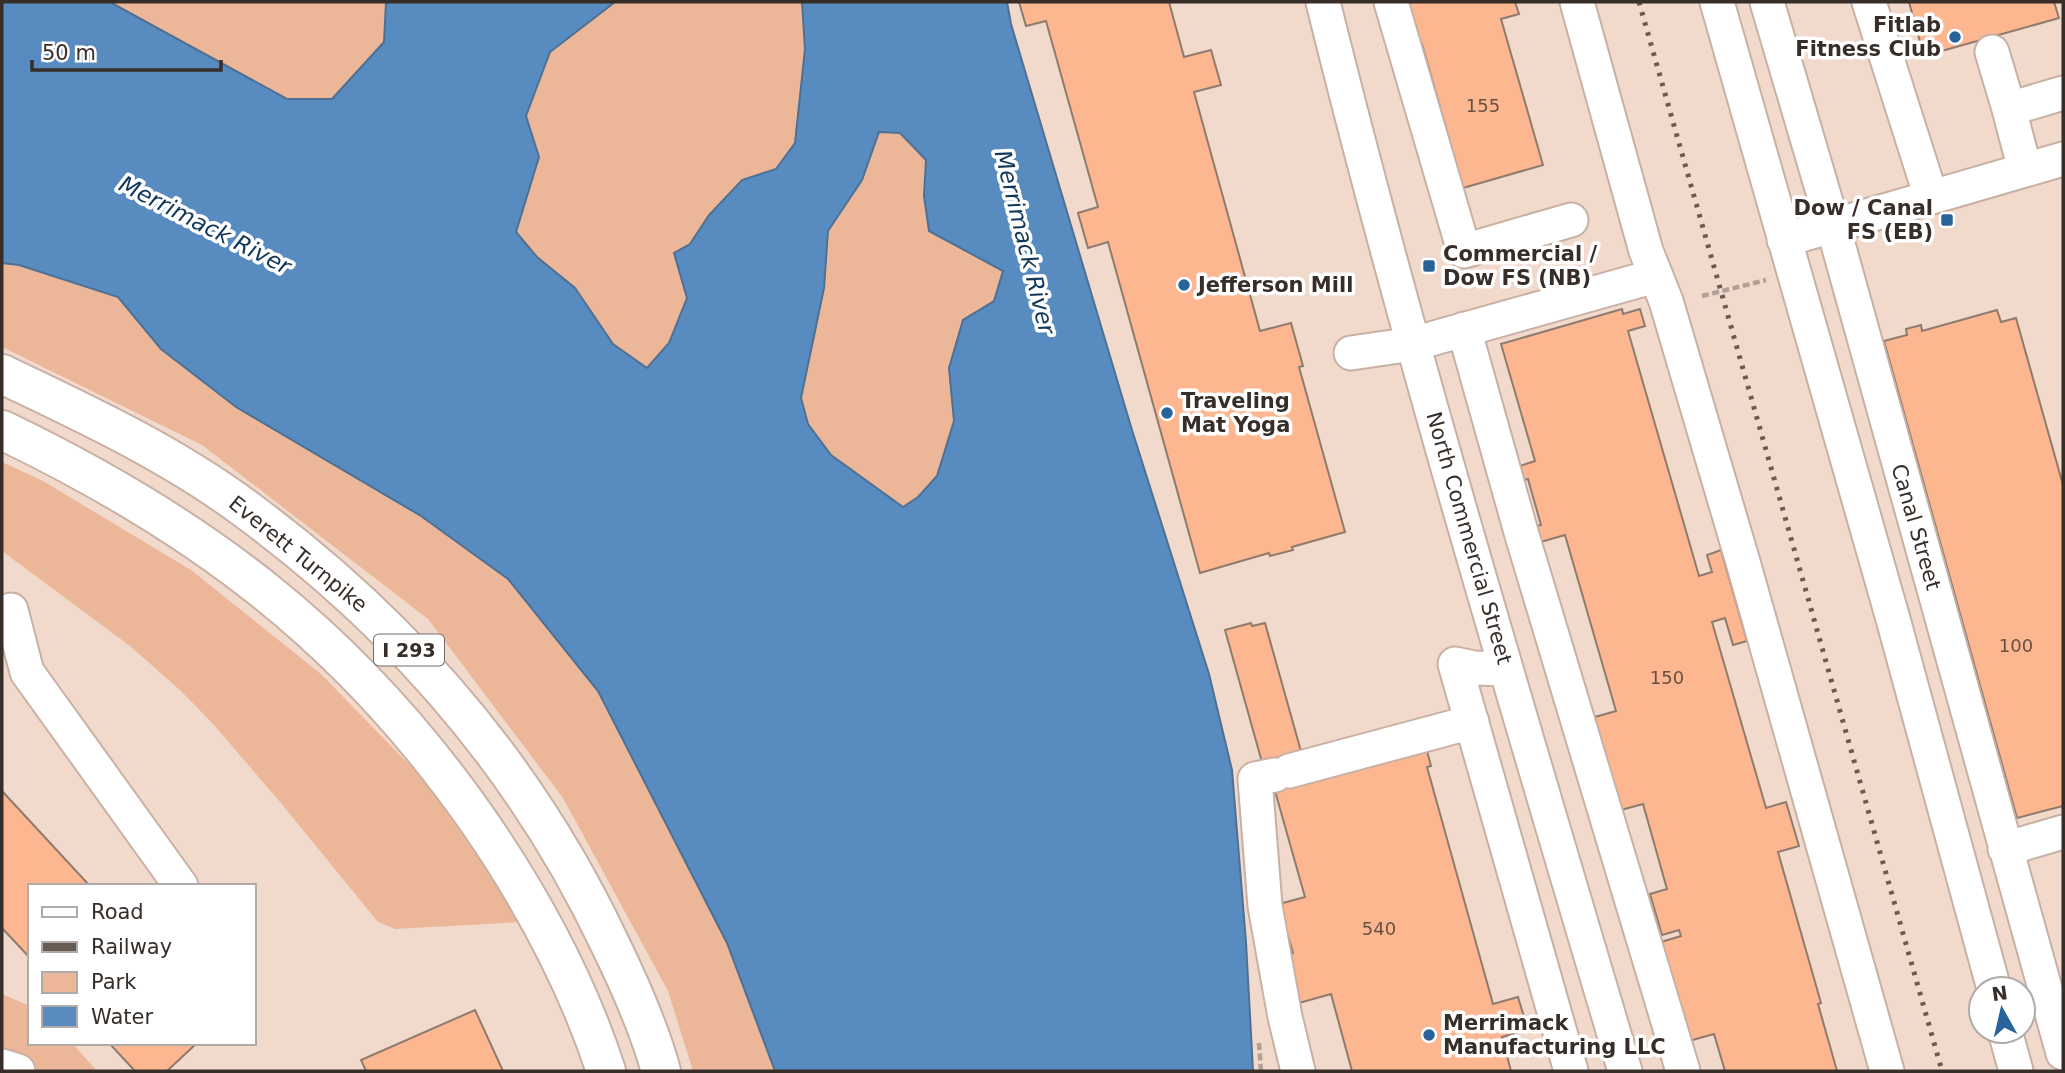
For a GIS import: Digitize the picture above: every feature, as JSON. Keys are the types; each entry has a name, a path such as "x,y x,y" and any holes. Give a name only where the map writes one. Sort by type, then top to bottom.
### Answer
{"highway":[{"name":"Everett Turnpike","path":"2,374 105,424 171,460 245,508 315,562 371,612 441,684 495,753 546,826 590,902 629,982 662,1071"},
{"name":"I 293","path":"2,430 102,480 202,543 296,615 382,698 456,789 522,888 576,993 606,1071"}],"street":[{"name":"North Commercial Street","path":"1323,2 1413,344 1625,1071"},
{"path":"1391,2 1464,251 1571,220"},
{"path":"1577,2 1655,275 1666,301 1743,562 1887,1071"},
{"path":"1717,2 1893,619 1990,975"},
{"name":"Canal Street","path":"1767,2 1833,226 2063,1053"},
{"path":"1869,2 1931,197"},
{"path":"1992,52 2025,170"},
{"path":"2009,109 2063,93"},
{"path":"1784,240 2063,159"},
{"path":"1350,352 1413,344 1655,275"},
{"path":"1464,329 1521,532 1683,1071"},
{"path":"11,611 27,672 180,884"},
{"path":"1506,669 1474,668 1455,664 1572,1071"},
{"path":"1298,1071 1284,1017 1265,906 1273,775 1472,722"},
{"path":"1487,775 1534,763"},
{"path":"2005,849 2063,832"},
{"path":"2009,1045 2016,1071"},
{"path":"2,1066 18,1071"}],"path":[{"path":"1702,296 1774,278"}],"green space":[{"path":"110,2 385,2 384,42 332,99 287,99"},
{"path":"615,2 802,2 805,49 795,143 776,169 742,180 709,215 690,244 675,253 687,297 669,343 647,368 613,344 575,288 537,257 516,232 539,157 526,116 550,52"},
{"path":"879,132 900,133 926,160 924,196 969,254 1003,271 994,301 963,320 949,368 954,421 937,476 918,497 903,507 831,455 808,424 801,398 824,288 828,231 862,180"},
{"path":"2,263 19,265 118,297 161,349 421,516 508,579 598,691 727,943 775,1071 693,1071 668,991 563,798 428,619 202,445 2,347"},
{"path":"2,462 43,481 191,570 321,674 426,782 522,922 395,929 378,922 280,802 181,691 130,646 2,551"},
{"path":"2,994 28,1005 28,1045 74,1045 97,1071 39,1071 2,1051"}],"water":[{"name":"Merrimack River","path":"2,2 110,2 287,99 332,99 384,42 386,2 615,2 550,52 526,116 539,157 516,232 537,257 575,288 613,344 647,368 669,343 687,298 674,253 690,244 709,215 742,180 776,169 795,143 805,49 802,2 1007,2 1011,24 1132,430 1209,674 1232,770 1253,1071 775,1071 727,943 598,691 508,579 421,516 236,407 161,349 118,297 19,265 2,263","holes":["879,132 900,133 926,160 924,196 929,231 1003,271 994,301 963,320 949,368 954,421 937,476 918,497 903,507 831,455 808,424 801,398 824,288 828,231 862,180"]}],"building":[{"name":"Jefferson Mill","path":"1019,2 1169,2 1184,57 1211,50 1221,85 1194,92 1260,331 1291,323 1303,366 1299,367 1345,532 1292,547 1293,550 1270,556 1269,553 1200,573 1108,242 1088,248 1078,213 1098,207 1046,21 1026,26"},
{"path":"1410,2 1515,2 1519,14 1501,19 1543,165 1463,188 1422,44 1411,48 1401,6"},
{"name":"Fitlab Fitness Club","path":"1909,2 2054,2 2059,18 1924,56"},
{"path":"1622,309 1623,314 1640,309 1645,326 1628,331 1699,576 1712,572 1707,555 1721,550 1747,641 1733,645 1725,618 1712,622 1766,808 1786,802 1799,846 1778,852 1821,1003 1818,1004 1837,1071 1725,1071 1714,1034 1689,1041 1661,942 1681,936 1679,930 1662,935 1650,894 1667,889 1643,804 1621,810 1588,719 1616,711 1565,535 1537,543 1532,527 1541,525 1528,479 1524,480 1520,466 1535,461 1501,344"},
{"path":"1997,310 2001,322 2016,318 2063,485 2063,806 2017,818 1884,341 1907,335 1906,329 1921,325 1922,331"},
{"path":"1251,623 1252,626 1265,623 1304,762 1265,773 1225,630"},
{"path":"1422,750 1427,751 1431,766 1427,767 1493,1004 1518,997 1528,1030 1502,1037 1511,1071 1352,1071 1331,994 1299,1003 1285,955 1293,953 1279,904 1305,897 1275,791"},
{"path":"2,791 88,884 28,884 28,956 2,928"},
{"path":"475,1010 503,1071 366,1071 361,1060"},
{"path":"111,1045 195,1045 167,1071 135,1071"}],"railway":[{"path":"1639,2 1942,1071"}],"place":[{"name":"Fitlab Fitness Club","path":"1955,37"},
{"name":"Dow / Canal FS (EB)","path":"1947,220"},
{"name":"Commercial / Dow FS (NB)","path":"1429,266"},
{"name":"Jefferson Mill","path":"1184,285"},
{"name":"Traveling Mat Yoga","path":"1167,413"},
{"name":"Merrimack Manufacturing LLC","path":"1429,1035"}]}
